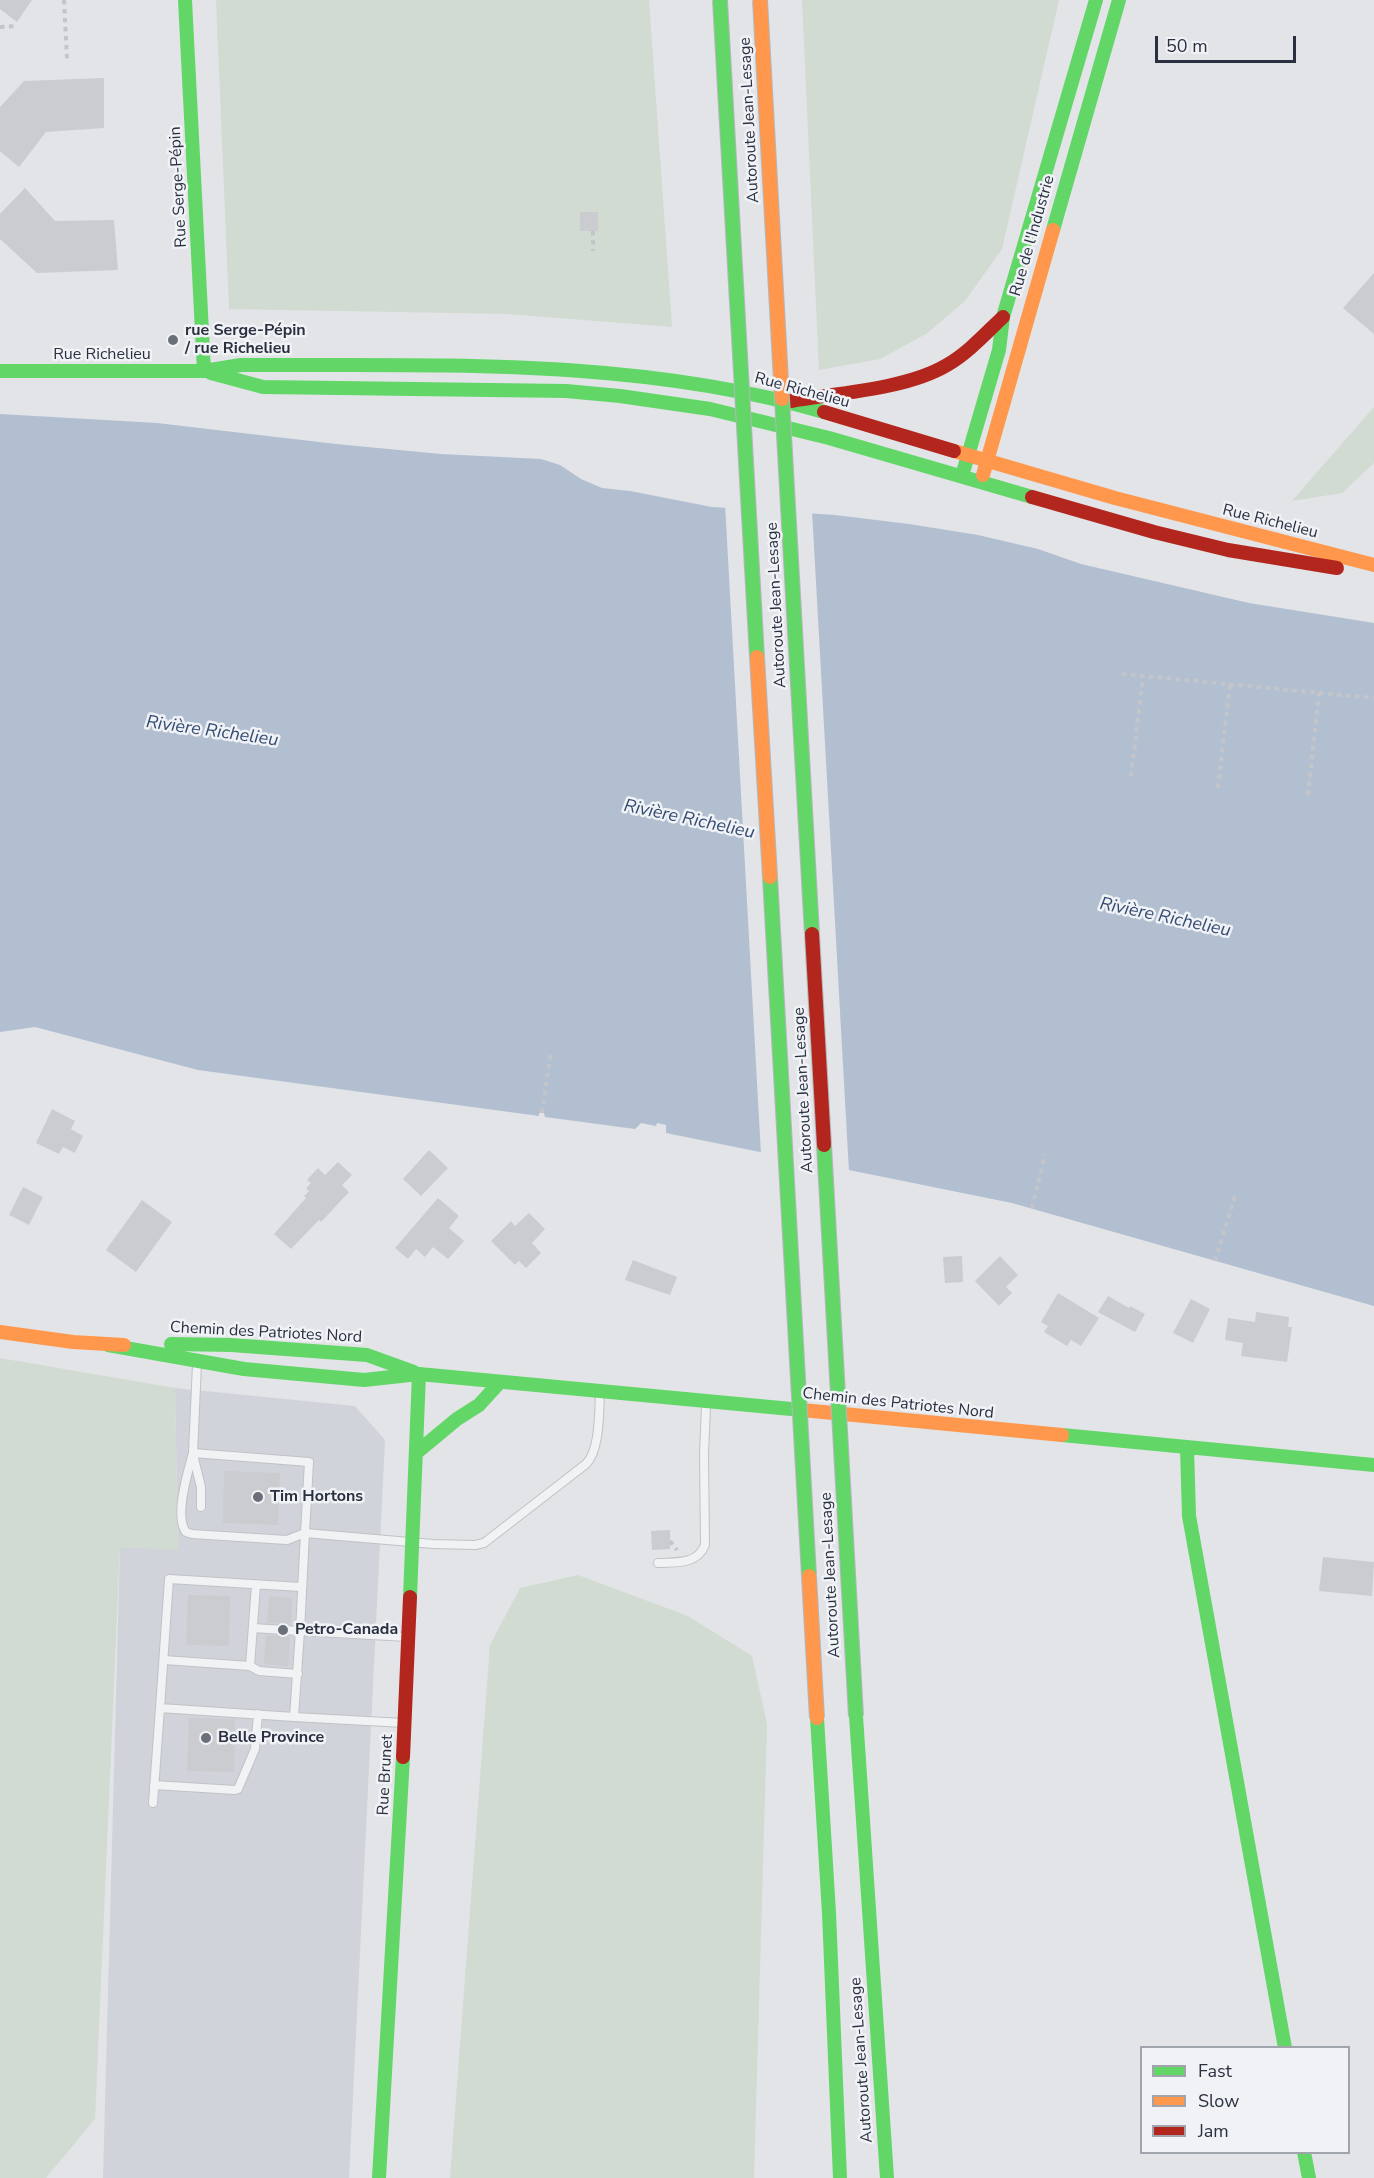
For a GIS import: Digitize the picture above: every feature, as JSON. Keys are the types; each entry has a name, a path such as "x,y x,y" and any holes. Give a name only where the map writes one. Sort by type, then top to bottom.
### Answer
{"main road":[{"name":"Rue Serge-Pépin","path":"185,0 204,371"},
{"name":"Autoroute Jean-Lesage","path":"720,0 829,1913 840,2178"},
{"name":"Autoroute Jean-Lesage","path":"759,0 856,1716 886,2178"},
{"name":"Rue de l'Industrie","path":"962,477 999,350 1003,317 1096,0"},
{"name":"Rue de l'Industrie","path":"981,482 1119,0"},
{"path":"784,402 888,385 926,375 948,365 1003,317"},
{"name":"Rue Richelieu","path":"0,371 204,371 241,365 477,366 639,375 693,382 784,402 1199,521 1374,565"},
{"name":"Rue Richelieu","path":"204,371 263,387 566,392 643,399 710,409 981,482 1143,529 1228,550 1305,564 1374,572"},
{"name":"Chemin des Patriotes Nord","path":"0,1332 108,1345 244,1369 364,1380 419,1374 1374,1465"},
{"name":"Chemin des Patriotes Nord","path":"108,1345 198,1345 367,1354 419,1374"},
{"name":"Rue Brunet","path":"379,2178 405,1723 419,1374"},
{"path":"416,1453 457,1419 479,1406 500,1382"},
{"path":"1187,1448 1189,1516 1285,2046"},
{"path":"1304,2154 1309,2178"}],"lane":[{"path":"198,1345 193,1453 183,1491 182,1524 186,1532 192,1534 287,1540 305,1533 412,1542 475,1545 484,1543 591,1459 597,1434 600,1392"},
{"path":"658,1563 693,1559 705,1545 706,1401"},
{"path":"193,1453 201,1487 201,1507"},
{"path":"193,1453 309,1462 294,1717"},
{"path":"153,1803 169,1579 301,1587"},
{"path":"250,1666 256,1585"},
{"path":"253,1628 408,1637"},
{"path":"164,1660 250,1666 259,1671 298,1674"},
{"path":"160,1708 405,1723"},
{"path":"154,1785 238,1789 255,1749 258,1714"}],"path":[{"path":"64,0 67,59"},
{"path":"0,27 16,26"},
{"path":"593,231 593,251"},
{"path":"1122,674 1374,698"},
{"path":"1131,776 1143,676"},
{"path":"1218,788 1230,684"},
{"path":"1308,795 1319,693"},
{"path":"542,1113 551,1051"},
{"path":"1032,1208 1045,1154"},
{"path":"1215,1261 1236,1193"}],"shaded area":[{"path":"216,0 649,0 672,327 508,314 229,309"},
{"path":"802,0 1059,0 1002,249 965,301 926,334 880,359 819,370"},
{"path":"1374,407 1374,463 1342,493 1292,501"},
{"path":"0,1358 175,1388 178,1550 120,1547 95,2119 46,2178 0,2178"},
{"path":"175,1388 355,1406 385,1440 349,2178 103,2178 120,1547 178,1549"},
{"path":"578,1575 688,1616 752,1656 767,1724 754,2178 450,2178 490,1645 520,1588"}],"water":[{"name":"Rivière Richelieu","path":"0,414 157,423 441,454 541,459 560,465 581,479 602,488 630,491 712,507 835,515 978,535 1038,549 1081,564 1249,603 1374,623 1374,1306 1012,1203 666,1133 666,1125 657,1123 656,1126 641,1123 635,1129 545,1117 544,1113 539,1113 539,1116 198,1070 35,1027 0,1032"}],"pier":[{"path":"725,504 812,511 849,1172 761,1155"}],"building":[{"path":"0,0 32,0 17,22 0,9"},
{"path":"104,78 104,128 46,132 19,167 0,151 0,107 24,81"},
{"path":"25,188 55,221 114,220 118,270 37,273 0,239 0,214"},
{"path":"580,212 598,212 598,231 580,231"},
{"path":"1374,273 1374,334 1343,308"},
{"path":"52,1109 75,1121 71,1129 83,1136 75,1153 63,1147 59,1154 36,1143"},
{"path":"429,1150 448,1168 421,1196 403,1179"},
{"path":"338,1162 352,1175 342,1185 349,1192 291,1249 274,1234 306,1198 304,1196 309,1191 306,1188 311,1183 307,1180 318,1168 325,1175"},
{"path":"23,1187 43,1197 29,1225 9,1215"},
{"path":"438,1198 459,1216 449,1228 464,1241 448,1259 433,1247 425,1257 416,1249 408,1259 395,1248"},
{"path":"142,1200 172,1222 136,1272 106,1250"},
{"path":"529,1213 545,1229 532,1243 541,1253 526,1268 519,1261 515,1265 491,1241 511,1221 515,1226"},
{"path":"962,1256 963,1282 945,1283 943,1257"},
{"path":"1000,1256 1018,1275 1006,1287 1012,1293 999,1306 975,1281"},
{"path":"633,1260 677,1277 670,1295 625,1280"},
{"path":"1058,1293 1099,1318 1081,1346 1071,1340 1067,1346 1044,1332 1048,1326 1041,1322"},
{"path":"1108,1296 1145,1314 1135,1332 1098,1312"},
{"path":"1191,1299 1210,1309 1193,1343 1173,1333"},
{"path":"1256,1312 1289,1317 1288,1327 1292,1327 1287,1362 1241,1356 1243,1343 1225,1340 1228,1318 1255,1322"},
{"path":"224,1471 280,1473 278,1525 223,1523"},
{"path":"670,1530 670,1549 652,1550 651,1531"},
{"path":"1323,1557 1374,1562 1372,1596 1319,1591"},
{"path":"188,1595 230,1596 229,1646 186,1645"},
{"path":"269,1596 292,1598 291,1624 267,1623"},
{"path":"266,1635 290,1636 288,1666 264,1664"},
{"path":"189,1718 235,1719 234,1772 187,1771"}],"traffic: fast":[{"path":"185,0 204,371"},
{"path":"720,0 757,657"},
{"path":"964,469 999,350 1003,317 1096,0"},
{"path":"1053,230 1119,0"},
{"path":"0,371 204,371 241,365 534,368 607,373 680,382 752,394 824,412"},
{"path":"211,373 263,387 566,391 710,409 829,438 1032,497"},
{"path":"782,399 812,934"},
{"path":"770,877 809,1576"},
{"path":"824,1145 856,1716"},
{"path":"171,1344 231,1345 367,1355 414,1372"},
{"path":"108,1345 244,1369 364,1380 419,1374 802,1410"},
{"path":"410,1597 419,1374"},
{"path":"416,1453 457,1419 479,1405 500,1382"},
{"path":"1062,1435 1374,1465"},
{"path":"1187,1448 1189,1516 1285,2046"},
{"path":"856,1716 887,2178"},
{"path":"817,1718 829,1913 840,2178"},
{"path":"379,2178 403,1757"},
{"path":"1304,2154 1309,2178"}],"traffic: slow":[{"path":"760,0 782,399"},
{"path":"983,475 1053,230"},
{"path":"954,451 1115,498 1374,565"},
{"path":"757,657 770,877"},
{"path":"0,1332 73,1342 124,1345"},
{"path":"802,1410 1062,1435"},
{"path":"809,1576 817,1718"}],"traffic: jam":[{"path":"791,401 872,389 931,373 962,355 1003,317"},
{"path":"824,412 954,451"},
{"path":"1032,497 1154,532 1228,550 1337,568"},
{"path":"812,934 824,1145"},
{"path":"403,1757 410,1597"}],"place":[{"name":"rue Serge-Pépin / rue Richelieu","path":"173,340"},
{"name":"Tim Hortons","path":"258,1497"},
{"name":"Petro-Canada","path":"283,1630"},
{"name":"Belle Province","path":"206,1738"}]}
